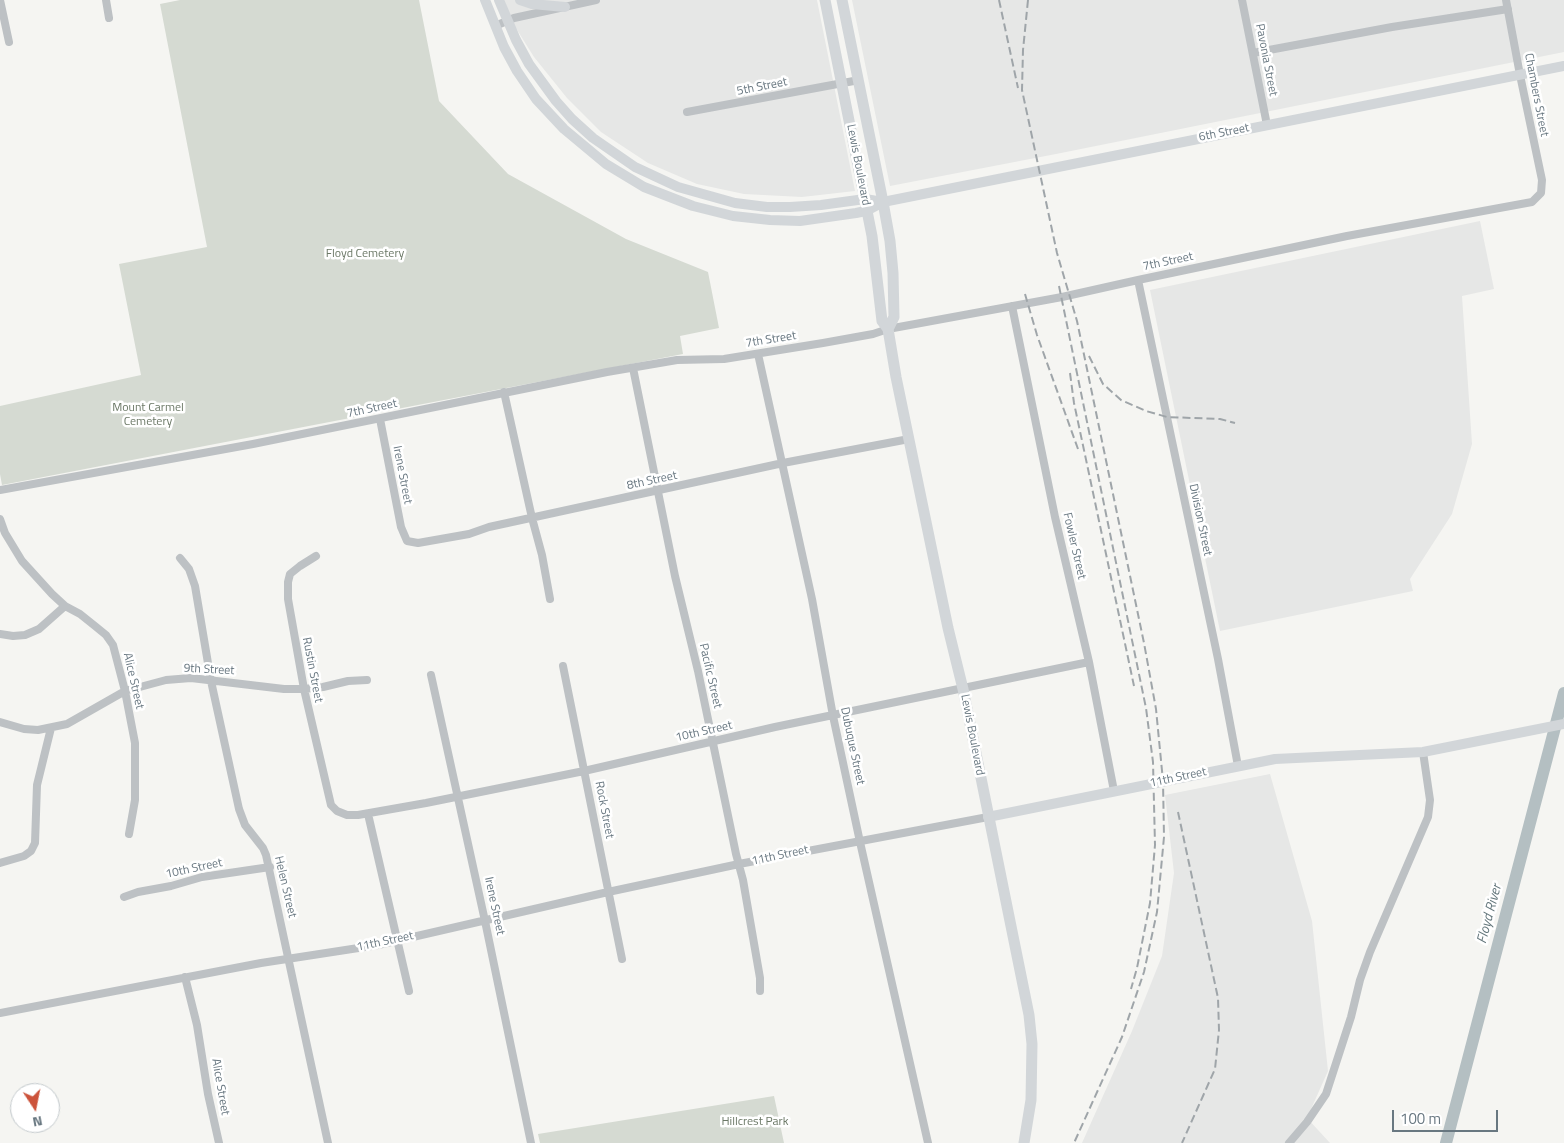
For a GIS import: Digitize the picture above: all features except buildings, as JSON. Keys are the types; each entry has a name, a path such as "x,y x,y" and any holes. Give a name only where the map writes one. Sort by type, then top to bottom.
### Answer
{"main road":[{"name":"6th Street","path":"485,0 494,26 518,71 536,99 586,149 606,164 644,187 666,197 733,216 761,219 800,220 828,218 866,211 884,202 1564,66"},
{"name":"6th Street","path":"500,0 507,21 529,64 556,101 572,119 611,151 656,178 703,195 735,203 767,207 821,205 864,199 884,202"},
{"path":"520,0 532,4 564,7"},
{"name":"Lewis Boulevard","path":"825,0 872,236 882,321 888,329 896,377 948,628 963,689 1029,1015 1032,1044 1031,1100 1024,1143"},
{"name":"Lewis Boulevard","path":"842,0 884,202 893,273 894,317 888,329"},
{"name":"11th Street","path":"988,817 1275,759 1423,752 1564,724"}],"street":[{"path":"0,0 9,42"},
{"path":"106,0 109,18"},
{"path":"494,26 507,21 596,0"},
{"name":"Pavonia Street","path":"1242,0 1267,125"},
{"path":"1253,53 1516,0"},
{"name":"Chambers Street","path":"1507,3 1542,180 1541,194"},
{"name":"5th Street","path":"687,112 859,80"},
{"name":"7th Street","path":"0,490 380,419 504,392 677,360 724,359 758,354 1062,298 1138,280 1351,236 1525,204 1532,202 1541,194"},
{"name":"Division Street","path":"1138,280 1218,660 1238,766"},
{"name":"Fowler Street","path":"1012,306 1056,517 1089,662 1114,791"},
{"name":"Dubuque Street","path":"758,354 812,598 833,716 860,842 928,1143"},
{"name":"Pacific Street","path":"633,368 675,576 714,742 743,880 757,958 760,991"},
{"path":"504,392 532,518 542,554 550,599"},
{"name":"Irene Street","path":"380,419 401,527 404,534"},
{"name":"8th Street","path":"404,534 407,541 418,543 437,541 469,534 489,527 909,439"},
{"name":"Alice Street","path":"0,519 8,539 22,561 52,594 65,606 80,614 106,635 113,645 136,743 135,800 129,834"},
{"name":"Rustin Street","path":"316,556 290,574 288,599 304,689 330,801"},
{"name":"Helen Street","path":"180,558 195,586 211,681 239,809 245,825 263,848 270,867 328,1143"},
{"path":"0,634 13,636 32,632 50,621 65,606"},
{"name":"10th Street","path":"330,801 337,811 347,815 368,814 584,771 1089,662"},
{"name":"Rock Street","path":"563,666 622,959"},
{"name":"Irene Street","path":"431,675 486,921 531,1143"},
{"name":"9th Street","path":"0,722 24,729 38,730 67,724 125,691 166,680 191,678 304,689 348,681 368,680"},
{"path":"0,863 24,856 31,851 35,843 37,785 51,728"},
{"path":"1289,1143 1307,1122 1323,1098 1349,1025 1360,980 1370,952 1428,817 1430,800 1423,752"},
{"path":"368,814 409,991"},
{"name":"11th Street","path":"0,1013 186,977 378,945 739,864 988,817"},
{"name":"10th Street","path":"124,897 202,877 270,867"},
{"name":"Alice Street","path":"186,977 198,1025 208,1094 219,1143"}],"shaded area":[{"path":"504,0 817,0 855,191 802,197 744,194 697,184 648,163 601,132 567,98 534,57 514,25"},
{"path":"852,0 1564,0 1564,52 890,186"},
{"path":"1480,221 1494,289 1462,296 1472,444 1452,514 1410,579 1413,591 1220,631 1150,290"},
{"path":"1270,774 1312,921 1328,1071 1307,1118 1330,1143 1082,1143 1132,1031 1162,956 1174,873 1165,795"}],"green space":[{"name":"Floyd Cemetery","path":"180,0 419,0 439,101 508,174 626,239 708,272 719,328 680,336 683,354 2,485 0,474 0,406 141,375 119,264 207,247 160,4"},
{"name":"Hillcrest Park","path":"774,1096 784,1143 540,1143 538,1134"}],"waterway":[{"name":"Floyd River","path":"1446,1143 1564,693"}],"railway":[{"path":"999,0 1018,88"},
{"path":"1028,0 1023,50 1022,90 1057,253 1077,321 1144,643 1156,709 1163,781 1164,837 1157,912 1144,972 1122,1037 1074,1143"},
{"path":"1059,286 1146,708 1153,762 1155,845 1150,903 1131,989"},
{"path":"1025,294 1037,335 1078,449"},
{"path":"1089,356 1103,384 1121,400 1146,411 1167,417 1220,419 1235,423"},
{"path":"1070,373 1074,403 1134,686"},
{"path":"1178,812 1218,998 1219,1030 1215,1069 1182,1143"}],"park label":[{"name":"Mount Carmel Cemetery","path":"148,415"}]}
